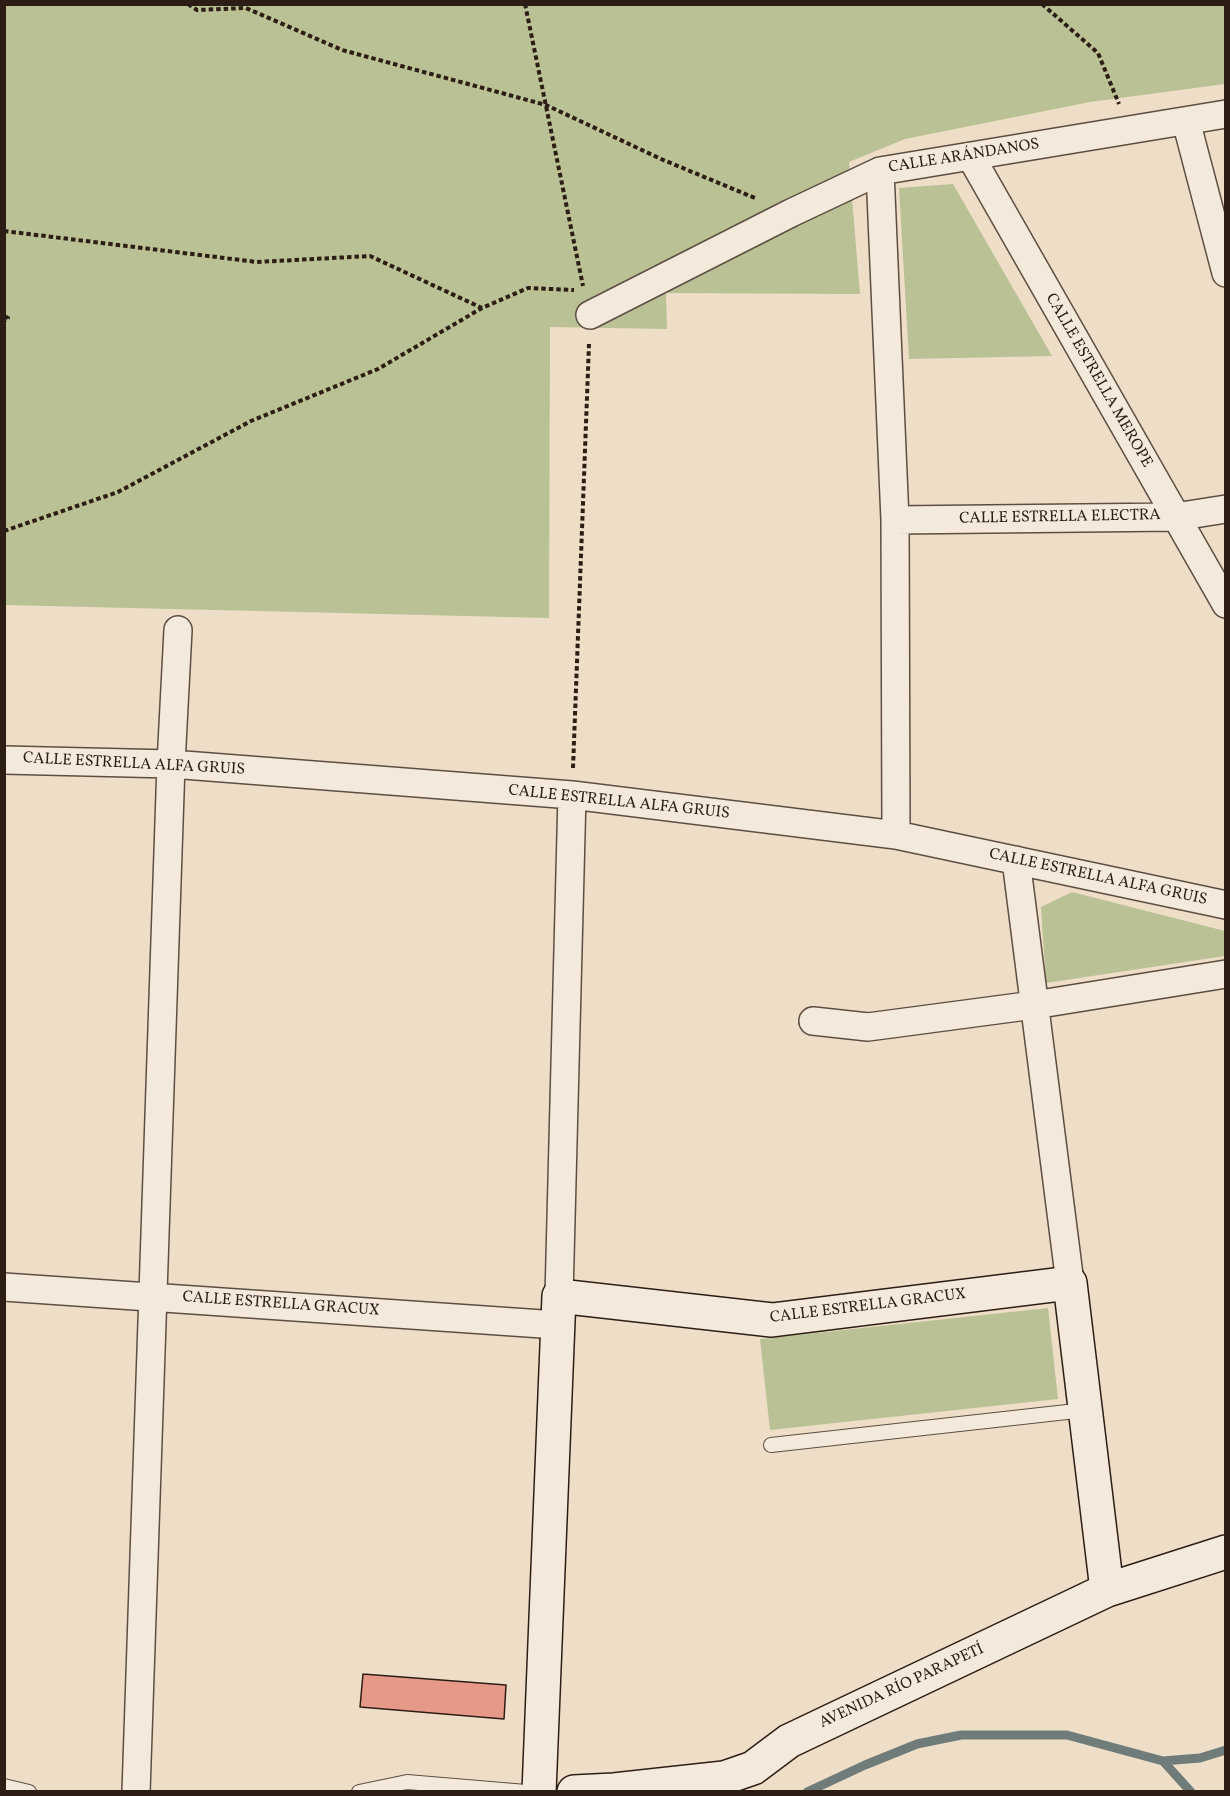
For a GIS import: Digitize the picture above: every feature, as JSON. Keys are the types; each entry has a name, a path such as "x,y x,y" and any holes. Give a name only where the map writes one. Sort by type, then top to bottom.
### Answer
{"street":[{"name":"CALLE ARÁNDANOS","path":"590,315 880,171 1226,114"},
{"path":"1186,121 1226,273"},
{"name":"CALLE ESTRELLA MEROPE","path":"971,157 1226,604"},
{"path":"880,171 895,520 896,835"},
{"name":"CALLE ESTRELLA ELECTRA","path":"895,520 1175,517 1226,509"},
{"path":"136,1791 177,630"},
{"name":"CALLE ESTRELLA ALFA GRUIS","path":"4,760 171,764 572,795 896,835 1226,905"},
{"path":"539,1791 558,1311 572,795"},
{"path":"1016,860 1107,1590"},
{"path":"813,1021 868,1027 1034,1005 1226,974"},
{"name":"CALLE ESTRELLA GRACUX","path":"4,1287 153,1296 772,1320 1070,1283"},
{"name":"AVENIDA RÍO PARAPETÍ","path":"574,1791 614,1790 724,1778 753,1768 789,1741 1107,1590 1226,1552"}],"lane":[{"path":"771,1445 1085,1410"},
{"path":"359,1791 407,1782 526,1791"},
{"path":"4,1786 29,1791"}],"path":[{"path":"188,4 197,10 246,8 342,50 546,105 661,159 792,213"},
{"path":"4,531 118,492 251,421 378,369 482,308 528,288 584,290 525,4"},
{"path":"1042,4 1098,53 1130,130"},
{"path":"4,231 257,262 370,256 482,308"},
{"path":"4,315 8,318 4,321"},
{"path":"572,795 590,315"}],"green space":[{"path":"5,5 1225,5 1225,84 1090,102 905,139 849,162 860,294 666,293 667,329 550,327 549,618 5,605"},
{"path":"953,184 1052,356 909,359 899,188"},
{"path":"1072,892 1225,931 1225,956 1046,983 1041,907"},
{"path":"1048,1308 1058,1399 770,1430 760,1339"}],"building":[{"path":"363,1674 506,1685 504,1719 360,1707"}],"waterway":[{"path":"807,1792 917,1744 961,1735 1067,1735 1163,1761 1200,1758 1226,1750"},
{"path":"1163,1761 1191,1792"}]}
